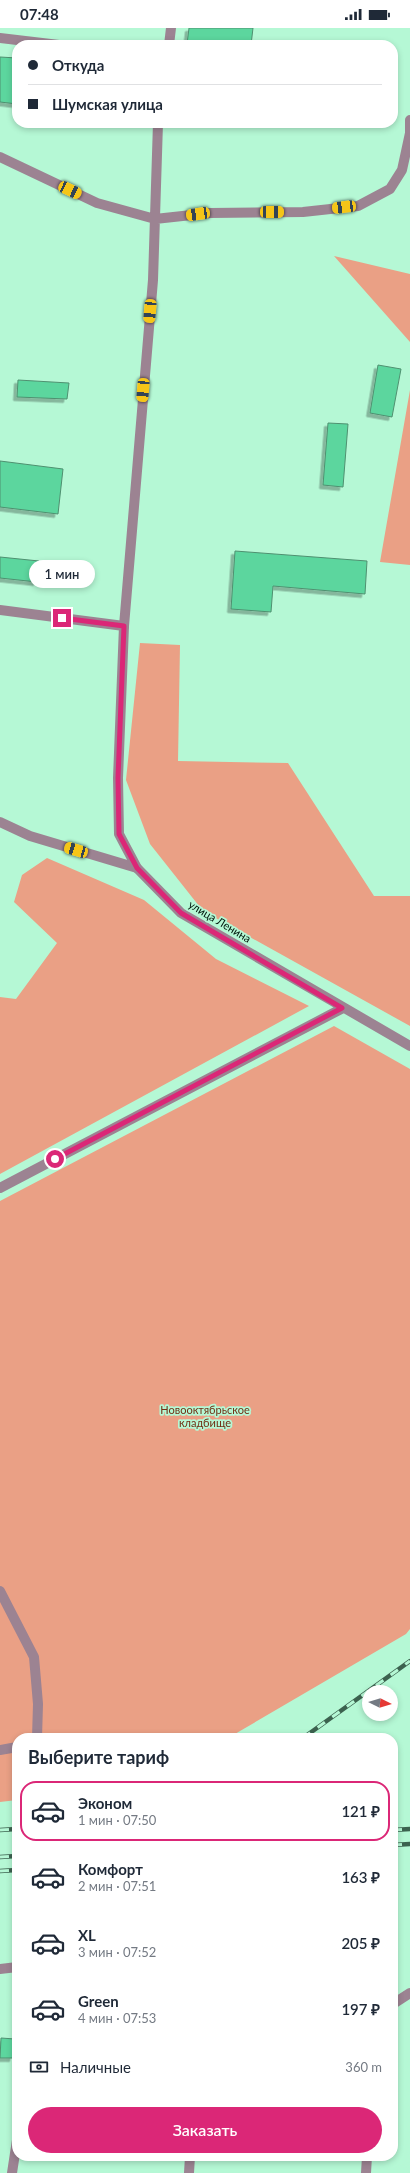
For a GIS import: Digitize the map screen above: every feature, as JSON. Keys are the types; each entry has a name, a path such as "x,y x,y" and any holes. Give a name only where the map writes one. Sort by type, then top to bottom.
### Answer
{"street":[{"path":"170,40 171,28"},
{"path":"0,38 17,40"},
{"path":"0,157 98,203 155,220 210,213 303,212 358,206 390,189 402,170 410,133 410,120"},
{"name":"улица Ленина","path":"158,128 153,280 124,626 118,778 119,834 137,868 181,913 342,1008 410,1046"},
{"path":"0,610 124,626"},
{"path":"0,822 30,836 137,868"},
{"path":"0,1188 342,1008"},
{"path":"0,1591 34,1657 38,1704 37,1733"},
{"path":"0,1750 12,1748"},
{"path":"0,1970 12,1968"},
{"path":"398,2001 410,1993"},
{"path":"12,2173 14,2161"},
{"path":"189,2173 190,2161"},
{"path":"366,2173 367,2161"}],"green space":[{"path":"334,256 410,274 410,342"},
{"path":"410,390 410,565 380,562"},
{"path":"140,643 180,645 178,761 288,763 374,896 410,896 410,1026 203,911 150,844 126,780"},
{"path":"47,858 144,900 216,959 309,1006 0,1174 0,997 16,999 57,943 14,902 22,875"},
{"name":"Новооктябрьское кладбище","path":"334,1026 410,1069 410,1629 406,1634 237,1733 12,1733 12,1801 0,1802 0,1201"}],"building":[{"path":"189,28 253,28 252,40 188,40"},
{"path":"0,57 12,58 12,103 0,102"},
{"path":"378,365 401,369 392,417 370,413"},
{"path":"18,380 69,383 67,399 17,397"},
{"path":"328,423 348,424 343,487 323,485"},
{"path":"0,461 63,469 58,514 0,507"},
{"path":"235,551 367,561 365,594 273,586 271,612 231,609"},
{"path":"0,557 39,561 37,582 0,578"},
{"path":"1,2038 12,2039 12,2058 0,2058"}],"railway":[{"path":"310,1733 410,1661"},
{"path":"0,1830 12,1829"},
{"path":"398,1830 410,1829"},
{"path":"398,1845 410,1844"},
{"path":"0,1857 12,1856"},
{"path":"0,1871 12,1870"}],"route":[{"path":"55,1159 342,1008 181,913 137,868 119,834 118,778 124,626 62,618"}]}
